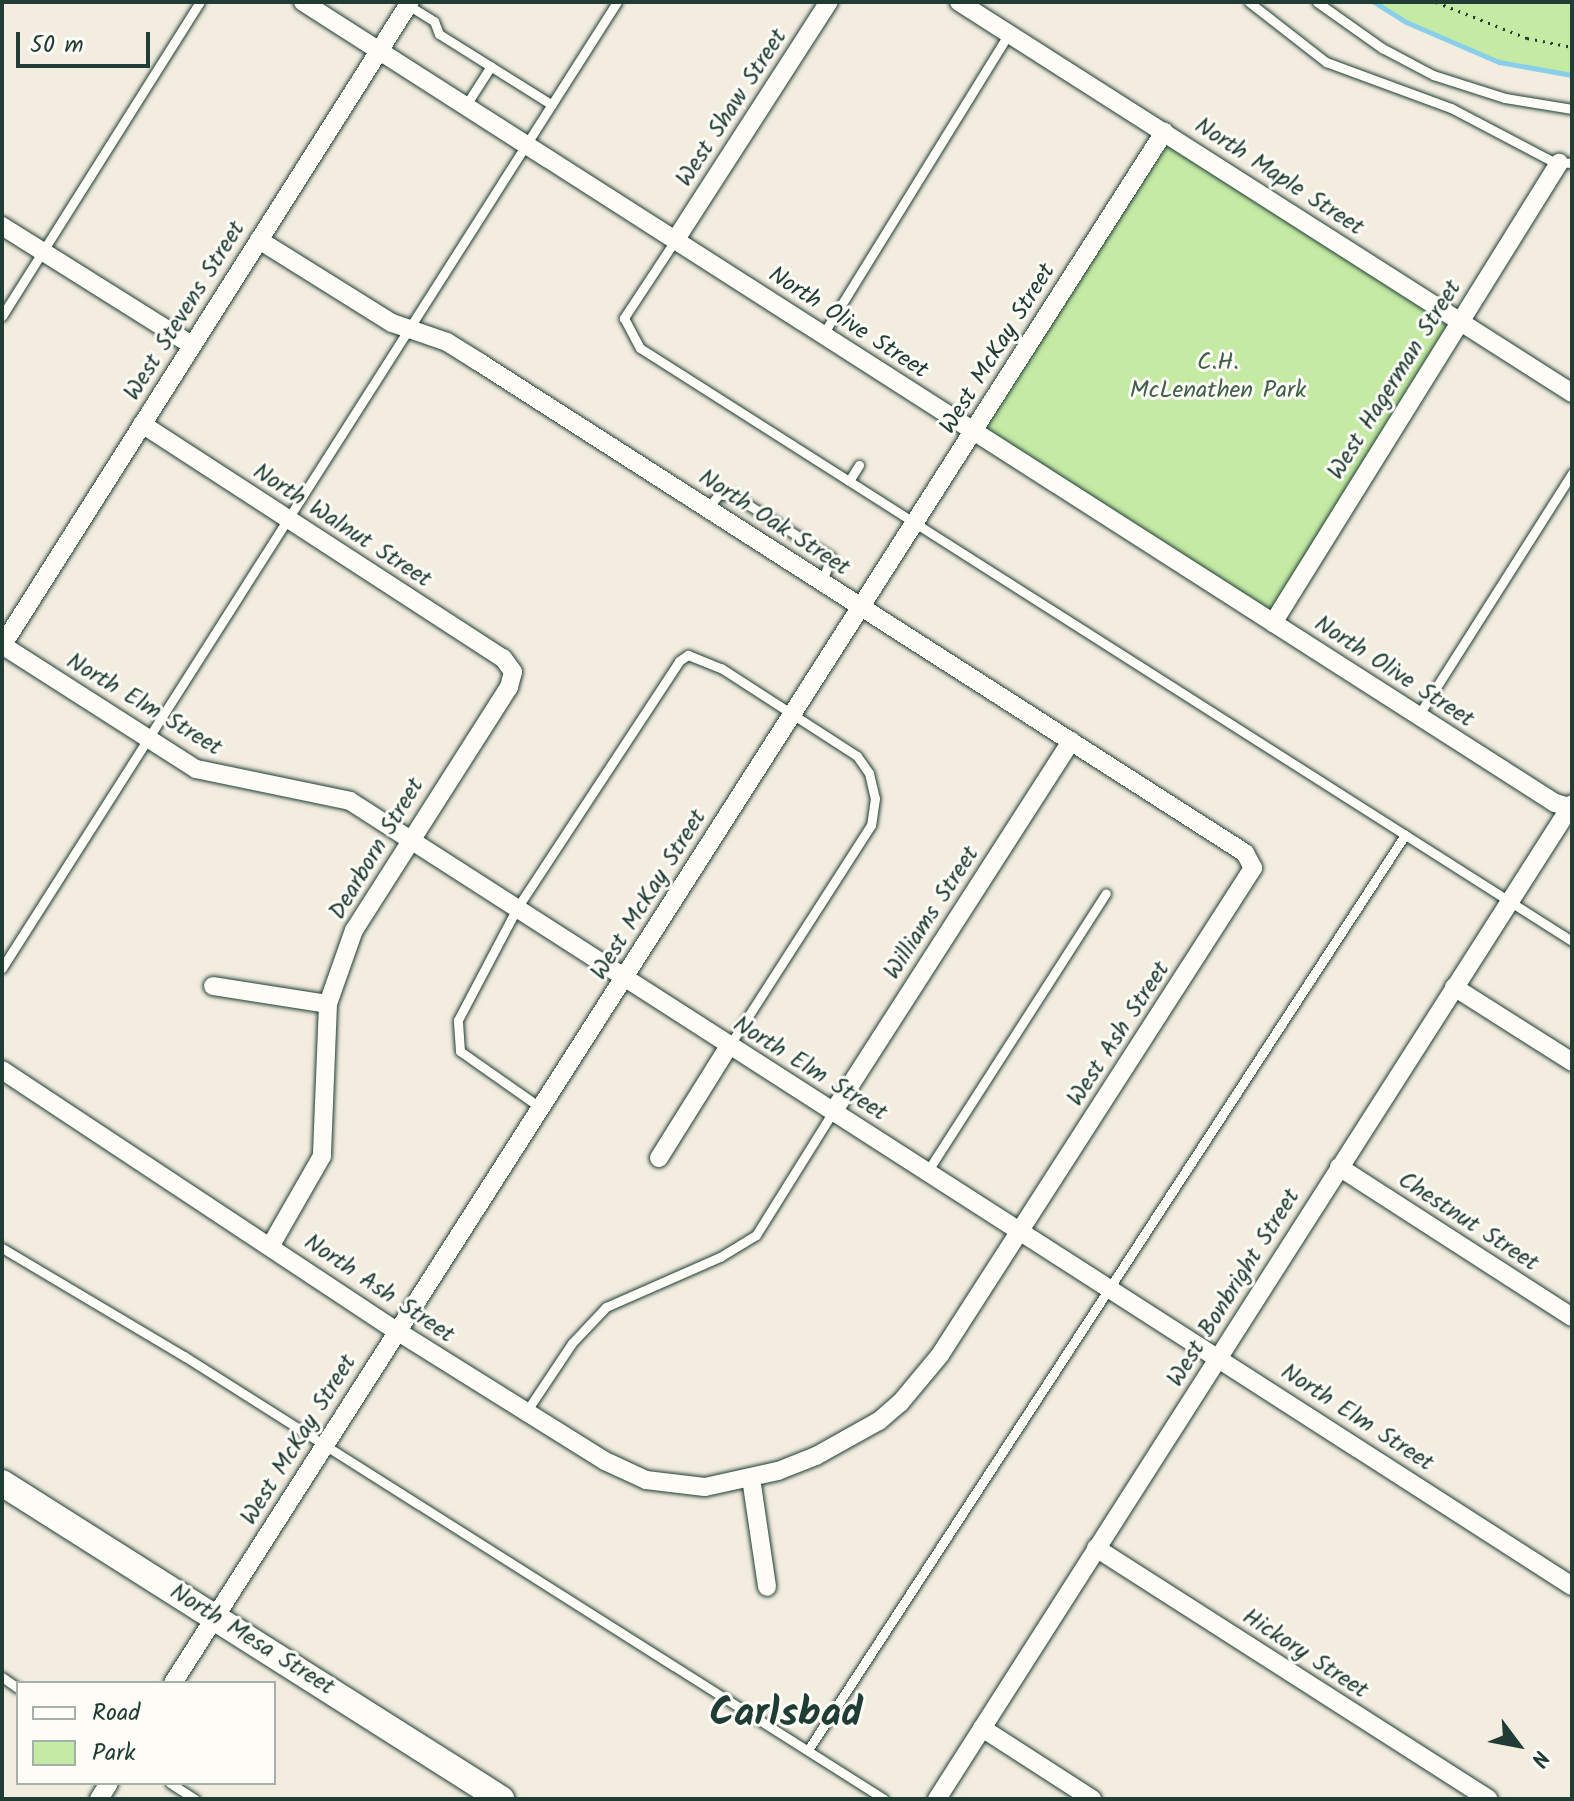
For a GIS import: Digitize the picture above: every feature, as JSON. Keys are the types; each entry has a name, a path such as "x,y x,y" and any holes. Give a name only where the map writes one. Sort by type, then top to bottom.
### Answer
{"street":[{"name":"North Olive Street","path":"303,2 1418,716 1571,806"},
{"name":"West Shaw Street","path":"676,239 829,2"},
{"name":"North Maple Street","path":"959,2 1572,393"},
{"name":"West Stevens Street","path":"2,646 409,3"},
{"name":"West McKay Street","path":"174,1681 1164,132"},
{"name":"West Hagerman Street","path":"1273,623 1460,321 1566,163"},
{"path":"2,226 192,345"},
{"name":"North Oak Street","path":"259,240 392,323 468,355 1071,741 1254,863"},
{"name":"North Walnut Street","path":"142,424 503,658 513,672"},
{"name":"North Elm Street","path":"2,646 149,740 218,777 350,801 1572,1586"},
{"name":"Dearborn Street","path":"271,1245 322,1156 328,1004 354,930 509,687 513,672"},
{"name":"Williams Street","path":"833,1112 1071,741"},
{"name":"West Bonbright Street","path":"937,1799 1571,806"},
{"name":"West Ash Street","path":"1021,1231 1254,863"},
{"path":"213,986 328,1004"},
{"path":"1454,987 1572,1062"},
{"path":"659,1158 729,1046"},
{"name":"North Ash Street","path":"2,1070 397,1331 525,1412 646,1480 705,1487 751,1478 850,1439 900,1403 940,1355 1021,1231"},
{"name":"Chestnut Street","path":"1339,1167 1572,1317"},
{"path":"751,1478 767,1587"},
{"name":"North Mesa Street","path":"2,1483 501,1799"},
{"name":"Hickory Street","path":"1096,1548 1489,1799"},
{"path":"982,1728 1092,1799"}],"lane":[{"path":"2,316 200,2"},
{"path":"2,968 412,329 617,2"},
{"path":"1249,2 1326,62 1451,108 1566,163"},
{"path":"1317,2 1382,48 1433,75 1505,98 1572,109"},
{"path":"409,3 434,21 439,34 552,105"},
{"path":"822,336 1009,33"},
{"path":"466,105 491,66"},
{"path":"676,239 624,318 626,329 640,348 1572,941"},
{"path":"849,481 859,465"},
{"path":"1418,716 1572,473"},
{"path":"707,509 719,494 726,495 831,557 821,583"},
{"path":"541,1108 474,1064 460,1051 456,1036 464,1003 517,908 679,661 697,656 721,668 865,764 875,813 729,1046"},
{"path":"808,1750 1405,835"},
{"path":"927,1172 1106,893"},
{"path":"525,1412 572,1343 606,1307 720,1257 756,1235 833,1112"},
{"path":"2,1248 324,1444 884,1799"},
{"path":"173,1785 195,1799"}],"path":[{"path":"1436,2 1527,38 1572,47"}],"green space":[{"path":"1374,2 1572,2 1572,70 1569,74 1553,73 1499,62 1406,22"},
{"name":"C.H. McLenathen Park","path":"1164,132 1460,321 1273,623 974,431"}],"waterway":[{"path":"1374,2 1406,22 1499,62 1572,75"}],"district":[{"name":"Carlsbad","path":"786,1714"}]}
